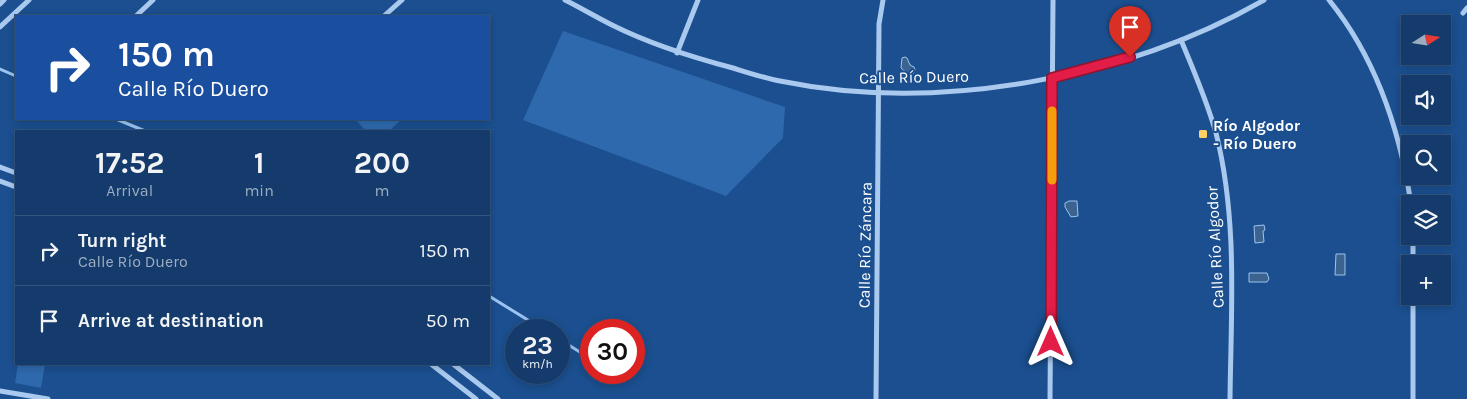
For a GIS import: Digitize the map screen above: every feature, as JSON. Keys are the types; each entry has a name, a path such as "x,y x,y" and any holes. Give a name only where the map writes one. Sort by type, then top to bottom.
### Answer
{"street":[{"path":"0,4 4,0"},
{"path":"0,27 29,0"},
{"path":"137,15 153,0"},
{"path":"385,15 402,0"},
{"name":"Calle Río Duero","path":"565,0 613,26 677,53 778,81 842,90 879,92 963,91 1052,78 1114,62 1182,40 1224,22 1264,0"},
{"path":"677,53 698,0"},
{"name":"Calle Río Záncara","path":"876,399 879,24 883,0"},
{"path":"1050,399 1053,0"},
{"path":"1329,0 1364,53 1384,95 1398,138 1409,195"},
{"name":"Calle Río Algodor","path":"1182,40 1216,133 1230,213 1230,399"},
{"path":"0,167 15,173"},
{"path":"0,181 15,187"},
{"path":"1413,305 1413,399"},
{"path":"432,365 476,399"},
{"path":"453,365 498,399"},
{"path":"0,391 48,399"}],"shaded area":[{"path":"563,31 785,107 783,138 726,196 523,120"},
{"path":"905,57 910,65 914,67 913,74 908,74 901,68 902,58"},
{"path":"356,120 401,120 390,130 365,130"},
{"path":"1077,201 1078,216 1071,217 1065,207 1065,203"},
{"path":"1264,225 1264,242 1255,243 1254,226"},
{"path":"1336,254 1345,254 1345,275 1335,275"},
{"path":"1249,273 1267,273 1269,279 1267,282 1249,282"},
{"path":"18,365 45,365 41,388 15,383"}],"waterway":[{"path":"0,69 15,76"},
{"path":"118,120 143,130"},
{"path":"490,297 526,319"},
{"path":"570,346 580,352"}],"slow traffic":[{"path":"1052,111 1052,180"}],"place":[{"name":"Río Algodor - Río Duero","path":"1203,134"}],"route":[{"path":"1051,342 1052,78 1130,57"}]}
